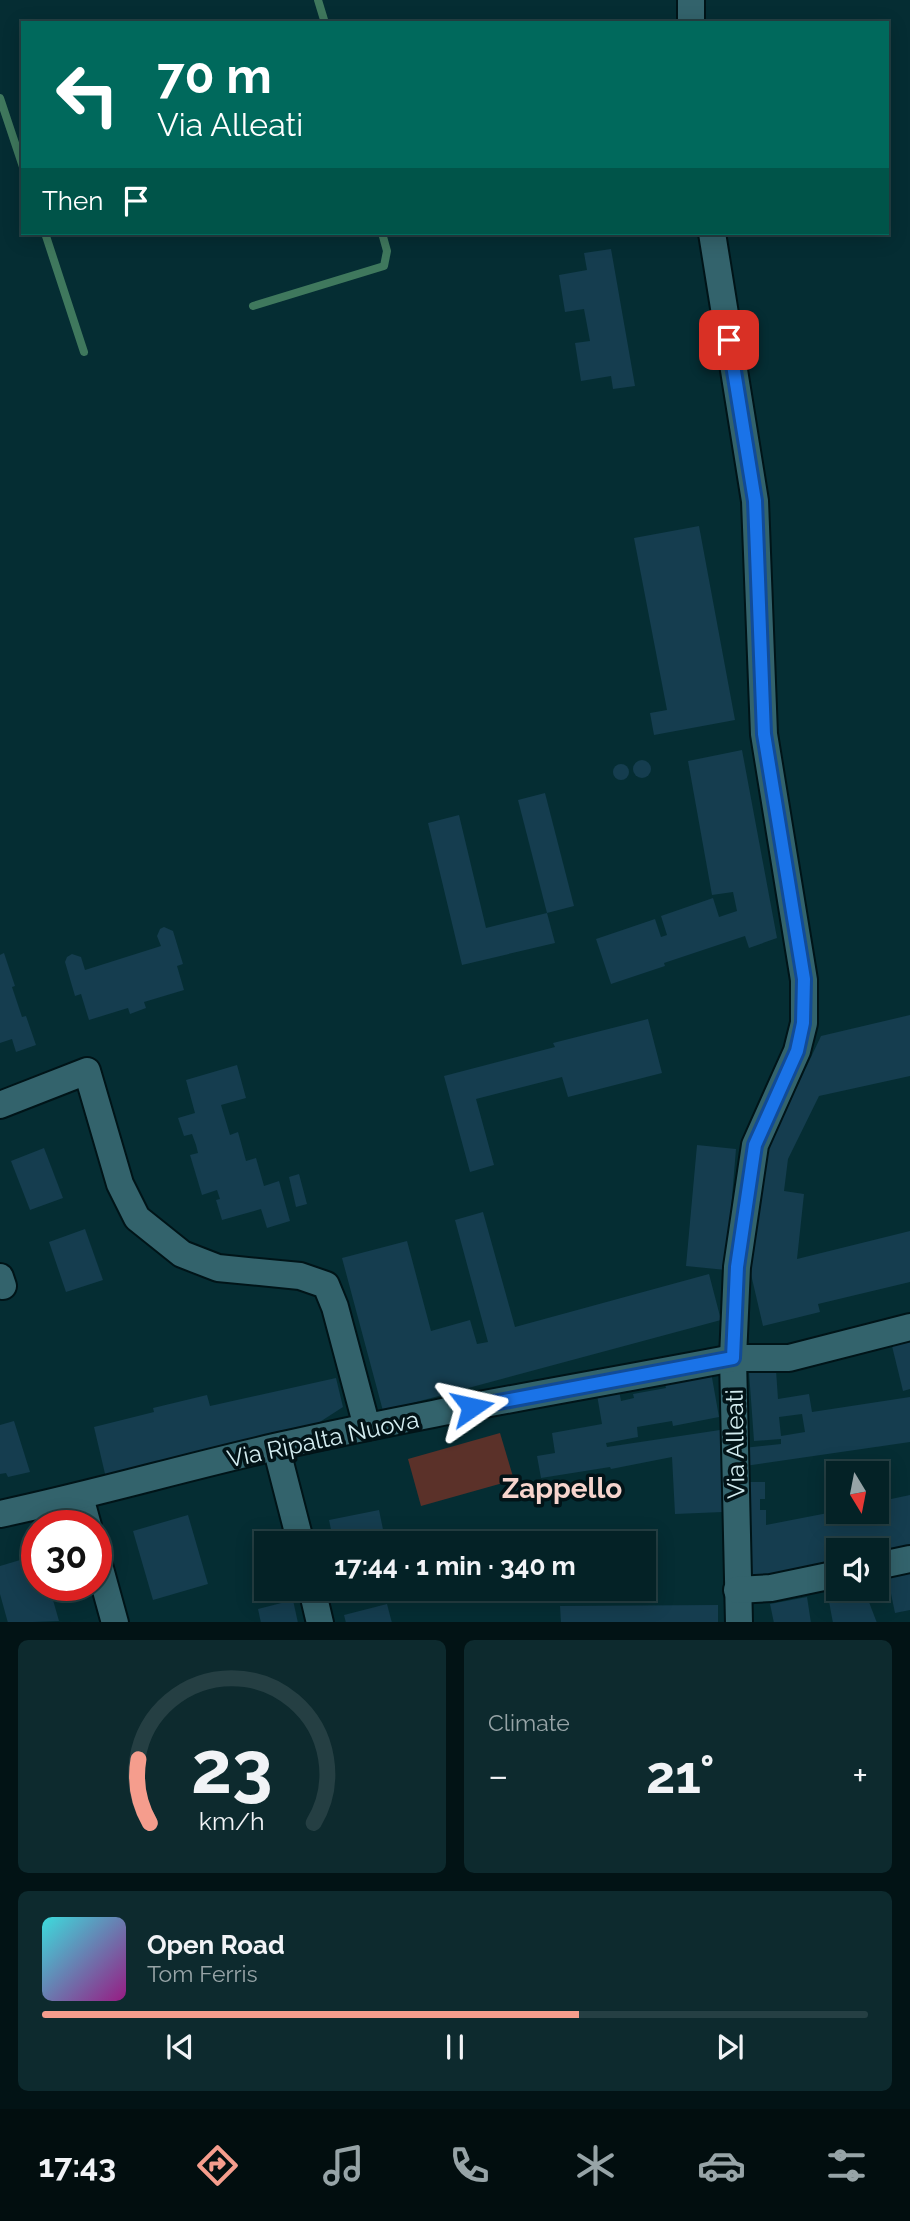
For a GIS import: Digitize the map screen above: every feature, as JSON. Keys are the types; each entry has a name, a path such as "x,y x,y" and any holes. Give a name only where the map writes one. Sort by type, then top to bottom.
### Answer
{"street":[{"path":"691,0 691,21"},
{"name":"Via Alleati","path":"712,235 755,501 764,734 804,979 803,1023 797,1051 755,1145 737,1267 733,1358 738,1622"},
{"path":"0,1105 88,1071 120,1184 137,1218 182,1254 218,1268 300,1276 326,1285 335,1307 367,1427"},
{"name":"Via Ripalta Nuova","path":"0,1514 367,1427 733,1358 789,1357 910,1326"},
{"path":"276,1447 297,1531"},
{"path":"80,1497 84,1510"},
{"path":"889,1563 910,1559"},
{"path":"737,1590 771,1588 826,1577"},
{"path":"110,1601 116,1622"},
{"path":"315,1601 320,1622"}],"shaded area":[{"path":"500,1433 514,1480 421,1506 408,1459"}],"building":[{"path":"611,249 635,386 613,389 611,376 581,381 575,343 590,341 584,309 565,312 559,275 587,270 584,253"},
{"path":"699,526 735,720 654,735 650,713 667,710 634,538"},
{"path":"742,750 777,938 749,948 745,936 611,984 596,939 655,919 661,937 667,935 661,916 713,898 719,917 737,911 733,892 712,895 688,761"},
{"path":"642,760 648,763 651,769 648,775 642,778 636,775 633,769 636,763"},
{"path":"621,764 627,766 627,778 621,780 615,778 613,772 615,766"},
{"path":"545,793 574,906 547,913 518,800"},
{"path":"459,815 486,928 547,913 555,943 462,965 428,823"},
{"path":"164,927 173,931 183,964 177,966 184,990 144,1002 146,1008 130,1014 128,1008 89,1020 81,994 75,996 65,962 67,957 72,954 81,957 85,970 161,946 157,936"},
{"path":"4,953 22,1017 26,1016 36,1045 16,1052 12,1039 0,1043 0,955"},
{"path":"910,1015 910,1076 819,1096 788,1159 784,1191 804,1194 797,1259 910,1231 910,1282 818,1304 820,1312 763,1326 750,1270 764,1157 821,1036"},
{"path":"648,1019 662,1073 568,1097 562,1077 476,1099 494,1165 470,1172 444,1076 555,1047 553,1043"},
{"path":"237,1065 246,1098 221,1105 230,1135 238,1132 246,1161 256,1158 264,1186 279,1181 290,1221 267,1228 261,1209 222,1220 216,1200 220,1199 217,1190 202,1195 190,1155 198,1153 196,1145 192,1134 184,1136 178,1118 195,1113 186,1080"},
{"path":"697,1145 736,1149 726,1270 686,1266"},
{"path":"44,1148 63,1198 30,1210 11,1161"},
{"path":"299,1174 307,1204 296,1207 289,1177"},
{"path":"483,1212 515,1327 709,1274 721,1320 383,1411 342,1258 407,1241 431,1331 470,1320 477,1344 488,1342 455,1220"},
{"path":"85,1229 103,1280 66,1292 49,1242"},
{"path":"910,1342 910,1389 903,1391 892,1346"},
{"path":"776,1370 778,1399 809,1394 812,1412 910,1397 910,1442 745,1466 743,1448 781,1444 781,1439 754,1441 749,1372","holes":["802,1414 805,1432 781,1436 779,1417"]},
{"path":"711,1372 719,1417 673,1426 672,1421 637,1427 638,1437 606,1443 607,1447 720,1430 723,1512 675,1514 672,1457 611,1469 610,1467 541,1478 537,1456 555,1453 552,1433 602,1424 596,1389 618,1385 621,1401 634,1398 633,1394 666,1388 664,1381"},
{"path":"336,1378 343,1407 312,1427 106,1478 94,1427 154,1412 153,1408 207,1395 210,1406"},
{"path":"14,1421 30,1472 8,1477 6,1473 0,1474 0,1425"},
{"path":"746,1482 765,1482 765,1499 760,1499 760,1510 766,1510 766,1525 826,1513 826,1524 889,1524 889,1499 910,1495 910,1553 889,1554 889,1538 826,1538 826,1566 747,1582"},
{"path":"379,1510 383,1531 331,1531 329,1520"},
{"path":"188,1515 208,1584 153,1600 133,1531"},
{"path":"21,1560 21,1601 53,1601 59,1621 8,1622 0,1594 0,1566"},
{"path":"910,1570 910,1610 895,1613 889,1574"},
{"path":"807,1597 811,1622 774,1622 770,1604"},
{"path":"293,1601 298,1622 261,1622 258,1609"},
{"path":"829,1601 869,1601 877,1622 833,1622"},
{"path":"387,1604 392,1622 346,1622 344,1615"},
{"path":"718,1605 718,1622 561,1622 560,1606"}],"waterway":[{"path":"318,0 324,21"},
{"path":"0,98 21,161"},
{"path":"46,235 84,352"},
{"path":"253,306 384,266 387,251 383,235"}],"district":[{"name":"Zappello","path":"562,1488"}],"route":[{"path":"472,1407 733,1358 737,1267 755,1145 797,1051 803,1023 804,979 764,734 755,501 729,340"}]}
